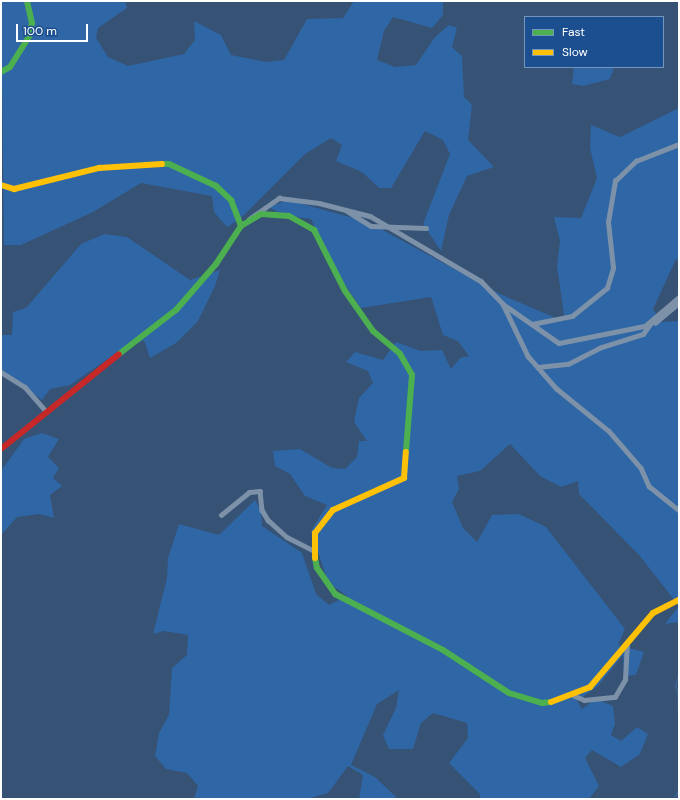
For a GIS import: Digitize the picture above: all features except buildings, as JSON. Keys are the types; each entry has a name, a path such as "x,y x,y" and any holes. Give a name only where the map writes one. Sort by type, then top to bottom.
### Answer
{"street":[{"path":"1,72 10,67 29,36 32,23 27,1"},
{"path":"532,324 572,316 607,288 613,268 608,222 615,181 636,161 679,144"},
{"path":"1,185 14,189 99,168 169,164 216,186 231,200 241,226"},
{"path":"1,450 45,410 176,310 216,264 241,226 278,198 346,210 370,216 481,281 503,304 559,343 634,329 653,320 679,297"},
{"path":"346,210 371,226 426,228"},
{"path":"241,226 261,214 272,213 298,219 314,230 345,291 373,330 400,354 412,375 404,478 329,513 316,529 313,550 322,577 335,594 443,650 509,693 535,703 573,696 597,681 626,643 653,613 671,601 679,600"},
{"path":"538,367 572,363 599,348 643,334 679,303"},
{"path":"503,304 515,334 538,367 556,388 604,425 641,468 649,486 679,510"},
{"path":"652,326 653,320"},
{"path":"1,372 25,387 45,410"},
{"path":"221,515 249,492 260,491 262,510 268,520 287,537 313,550"},
{"path":"573,696 584,700 615,697 625,680 626,643"}],"shaded area":[{"path":"1,1 125,1 127,8 98,28 96,38 108,57 128,66 184,54 195,40 194,21 221,35 231,55 266,62 284,60 307,19 343,18 354,1 443,1 443,15 432,28 393,17 384,31 377,60 395,67 416,65 435,37 449,25 457,28 452,47 462,56 464,97 472,105 468,140 494,167 467,176 449,215 441,251 423,224 450,154 443,140 425,131 391,188 379,188 362,172 336,161 342,145 331,138 305,154 240,219 227,227 214,212 212,196 141,183 93,212 21,245 4,245"},
{"path":"574,68 614,68 610,79 583,86 572,84"},
{"path":"679,108 679,261 676,259 653,309 661,322 679,321 679,606 639,555 579,494 578,481 561,487 540,476 510,444 480,471 457,476 459,489 452,502 463,528 477,542 492,515 519,514 546,527 625,629 618,645 644,652 636,675 624,676 623,655 598,686 577,701 582,709 596,699 613,706 615,724 611,735 621,741 637,727 648,734 640,754 621,767 592,750 585,758 599,786 589,799 480,799 480,794 449,763 468,738 467,723 433,713 421,723 413,749 389,749 383,735 396,708 399,690 377,704 351,765 375,777 398,799 359,799 363,775 348,766 328,793 307,799 194,799 198,786 187,773 166,769 155,756 159,733 169,715 172,668 187,655 188,635 164,631 153,634 167,578 168,558 179,524 219,535 255,500 261,510 262,526 302,553 316,594 329,605 347,596 328,582 311,531 327,505 305,496 290,474 275,466 273,451 300,449 332,468 345,469 357,457 359,441 367,441 354,422 359,398 373,383 368,371 346,362 355,352 383,360 396,342 421,351 442,350 451,369 460,358 469,356 458,341 443,335 431,297 361,308 334,269 311,219 282,215 269,207 288,200 368,222 500,294 565,322 557,266 560,241 554,217 581,218 597,178 590,148 591,125 620,137"},
{"path":"104,234 127,237 190,280 220,270 215,286 198,321 176,343 150,358 144,340 118,352 70,385 50,389 42,400 1,371 1,335 12,335 13,312 26,308 81,244"},
{"path":"42,433 59,439 48,457 59,468 53,478 62,486 50,495 54,518 39,514 17,517 1,535 1,471 24,439"},
{"path":"679,606 679,622 665,624"}],"waterway":[{"path":"679,678 676,686 679,695"},
{"path":"679,699 679,706"},
{"path":"674,799 679,791"}],"traffic: fast":[{"path":"1,72 10,67 29,36 32,23 27,1"},
{"path":"162,164 169,164 216,186 231,200 241,226"},
{"path":"119,354 176,310 216,264 241,226 261,214 289,216 314,230 345,291 373,331 400,354 412,375 406,452"},
{"path":"315,558 317,568 335,594 443,650 509,693 542,703 551,702"}],"traffic: slow":[{"path":"1,185 14,189 99,168 162,164"},
{"path":"315,558 315,533 333,510 404,478 406,452"},
{"path":"551,702 590,687 653,613 679,600"}],"traffic: jam":[{"path":"1,449 119,354"}]}
